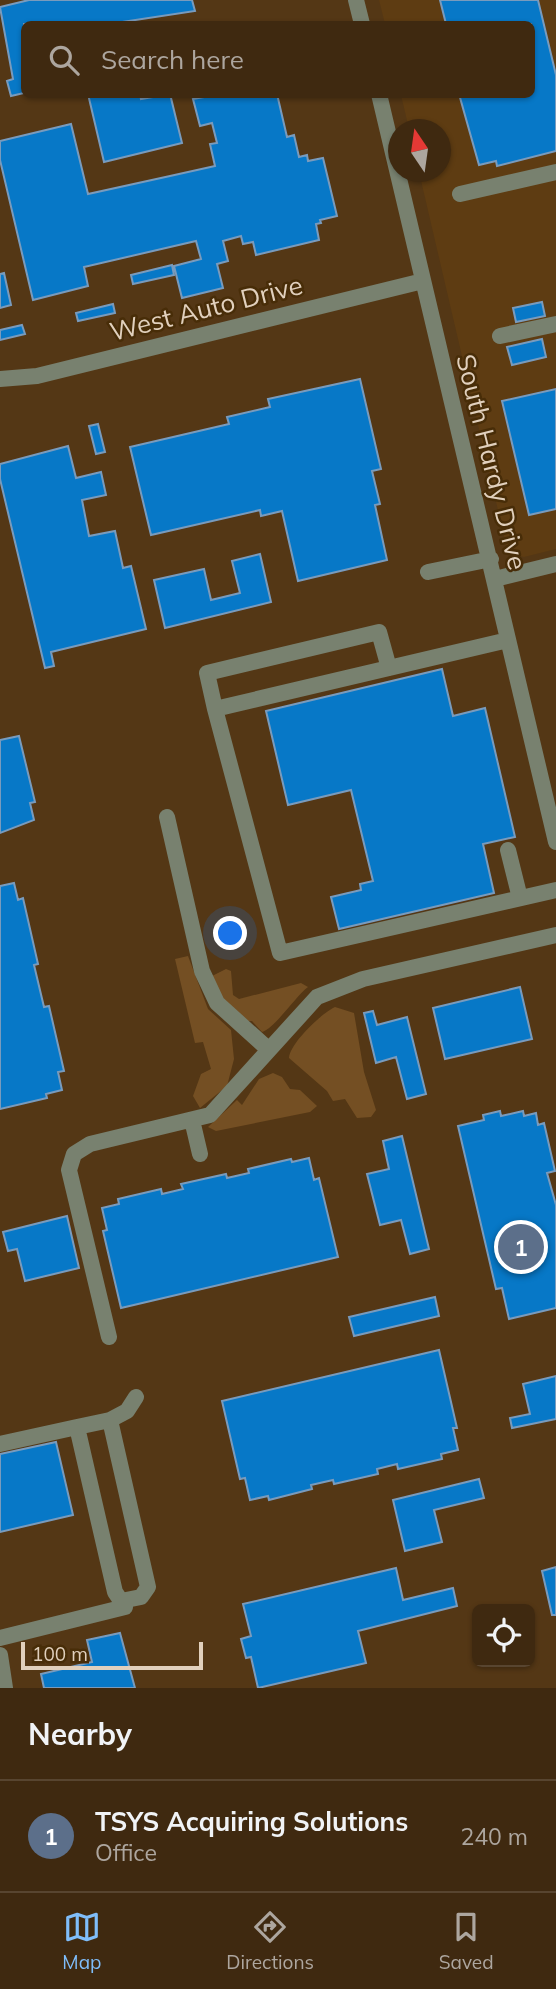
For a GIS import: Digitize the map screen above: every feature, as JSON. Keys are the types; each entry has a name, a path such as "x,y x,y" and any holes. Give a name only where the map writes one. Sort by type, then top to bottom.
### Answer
{"street":[{"path":"356,0 361,21"},
{"name":"South Hardy Drive","path":"380,98 508,640 550,794 556,842"},
{"path":"460,194 556,172"},
{"name":"West Auto Drive","path":"0,379 37,376 423,281"},
{"path":"500,336 556,324"},
{"path":"428,572 491,559"},
{"path":"495,579 556,564"},
{"path":"389,668 379,632 207,673 280,953 556,890"},
{"path":"215,709 508,640"},
{"path":"167,817 202,971 217,1003 268,1049"},
{"path":"509,850 520,898"},
{"path":"109,1337 69,1170 74,1154 90,1144 210,1115 237,1089 268,1049 317,997 363,979 556,935"},
{"path":"192,1121 200,1154"},
{"path":"0,1444 110,1419 127,1411 136,1397"},
{"path":"77,1427 115,1592 121,1601 141,1597 148,1587 110,1419"},
{"path":"0,1638 125,1606"},
{"path":"0,1655 5,1688"}],"shaded area":[{"path":"379,0 556,0 556,549 524,557 508,553 421,182 451,182 451,119 407,119 402,98 535,98 535,21 384,21"},
{"path":"188,956 208,1009 231,1030 234,1059 227,1086 200,1108 193,1096 201,1074 211,1069 203,1042 195,1043 175,959"},
{"path":"226,969 231,971 233,995 239,999 301,983 308,987 262,1032 252,1021 244,1021 222,999 212,976"},
{"path":"335,1007 354,1013 364,1072 376,1110 371,1117 357,1118 345,1099 333,1101 327,1091 289,1058 307,1029"},
{"path":"273,1073 282,1077 290,1089 300,1090 317,1106 310,1112 216,1131 208,1127 237,1100 242,1105 259,1079"}],"building":[{"path":"29,0 192,0 195,11 129,21 21,21 21,94 11,96 7,81 13,79 0,7"},
{"path":"440,0 538,0 556,75 556,151 497,166 496,161 479,165 460,98 535,98 535,21 445,21"},
{"path":"89,98 171,98 182,143 104,162"},
{"path":"278,98 287,137 294,135 299,157 307,155 308,161 323,158 337,216 320,220 321,223 316,224 319,240 256,255 253,242 243,244 241,236 223,241 228,261 217,264 223,288 182,298 174,266 201,259 196,241 84,267 88,286 33,300 0,160 0,141 71,124 88,194 215,166 210,144 217,143 212,123 200,126 193,99"},
{"path":"172,265 174,275 133,284 131,275"},
{"path":"4,273 11,305 0,308 0,274"},
{"path":"542,302 545,316 516,322 513,308"},
{"path":"113,304 115,313 78,321 76,313"},
{"path":"22,325 25,334 0,340 0,330"},
{"path":"542,339 546,357 512,365 507,347"},
{"path":"360,379 381,469 372,471 380,504 375,505 387,560 298,581 282,511 261,516 260,510 151,535 130,447 229,424 227,417 270,407 268,399"},
{"path":"556,389 556,509 529,515 502,401"},
{"path":"98,424 105,452 96,454 89,426"},
{"path":"68,446 76,478 101,472 106,495 82,500 89,536 115,531 123,568 131,566 146,629 51,652 54,666 45,668 0,479 0,464"},
{"path":"260,554 271,602 165,628 154,580 204,569 211,600 240,593 232,561"},
{"path":"442,669 453,716 485,708 515,837 483,844 494,893 339,929 331,897 361,890 360,884 373,881 351,790 288,805 266,711"},
{"path":"19,736 35,802 30,803 34,820 0,833 0,740"},
{"path":"14,883 18,900 23,898 38,964 34,965 44,1007 49,1006 64,1071 58,1072 62,1090 46,1094 47,1098 0,1109 0,886"},
{"path":"520,987 532,1039 445,1059 433,1008"},
{"path":"373,1011 377,1025 407,1017 426,1094 407,1099 396,1057 376,1063 364,1013"},
{"path":"500,1111 501,1116 523,1111 524,1116 536,1113 538,1125 544,1123 555,1171 547,1173 556,1205 556,1308 509,1319 502,1288 496,1289 458,1126 484,1120 483,1115"},
{"path":"402,1136 429,1249 410,1254 401,1220 380,1225 367,1174 389,1169 383,1141"},
{"path":"309,1158 314,1180 319,1178 338,1257 121,1308 103,1231 107,1230 102,1208 119,1204 118,1199 161,1189 162,1194 183,1189 181,1184 226,1174 227,1178 249,1173 248,1169 291,1159 292,1162"},
{"path":"67,1216 79,1268 25,1281 17,1249 8,1251 3,1232"},
{"path":"435,1297 439,1316 354,1336 349,1317"},
{"path":"439,1350 457,1428 453,1428 458,1450 441,1454 442,1459 398,1469 397,1464 377,1469 378,1474 334,1484 333,1480 311,1485 312,1489 269,1500 268,1496 250,1500 245,1478 240,1479 222,1401"},
{"path":"556,1376 556,1419 512,1428 510,1418 530,1414 523,1384"},
{"path":"56,1442 73,1515 0,1532 0,1454"},
{"path":"479,1479 484,1498 434,1510 442,1542 405,1551 393,1500"},
{"path":"556,1567 556,1615 552,1615 542,1571"},
{"path":"396,1568 403,1600 453,1588 457,1606 358,1631 366,1663 258,1688 251,1657 246,1658 241,1639 251,1636 243,1604"},
{"path":"120,1633 135,1688 44,1688 41,1674 92,1662 87,1640"}],"place":[{"name":"TSYS Acquiring Solutions","path":"521,1247"}]}
